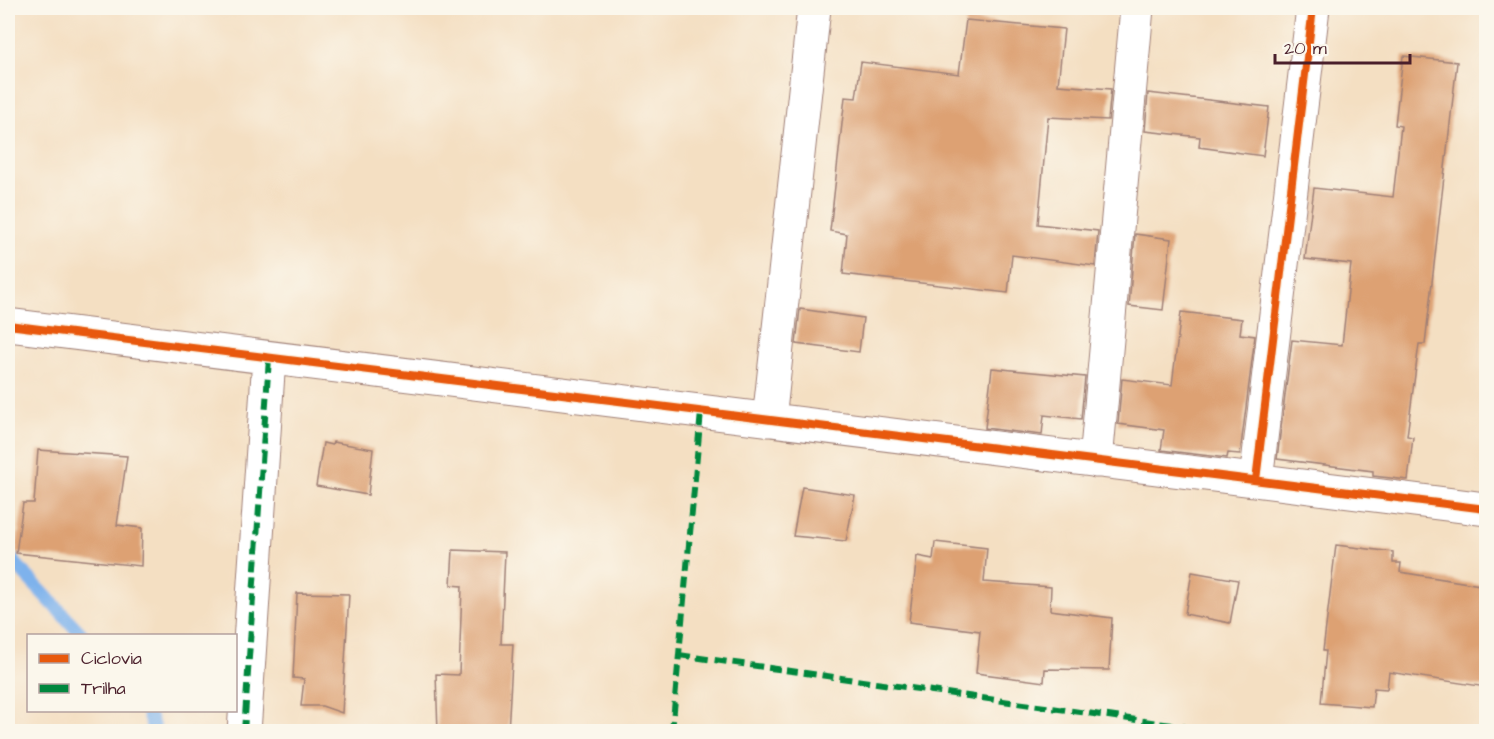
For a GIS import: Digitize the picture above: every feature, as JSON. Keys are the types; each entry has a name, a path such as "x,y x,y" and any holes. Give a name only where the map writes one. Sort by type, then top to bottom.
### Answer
{"street":[{"path":"770,420 814,8"},
{"path":"1095,461 1137,8"},
{"path":"1256,480 1313,8"},
{"path":"8,325 1486,509"},
{"path":"244,732 269,358"}],"building":[{"path":"966,20 1064,29 1058,85 1111,89 1108,120 1048,117 1038,224 1098,231 1095,266 1012,255 1008,293 843,274 847,234 830,231 845,97 856,98 861,62 959,74"},
{"path":"1403,56 1457,62 1425,344 1419,344 1407,436 1413,437 1408,480 1373,476 1373,471 1277,459 1292,340 1342,345 1351,264 1305,259 1314,188 1393,197 1401,126 1395,125"},
{"path":"1148,93 1269,107 1263,156 1199,147 1200,137 1145,131"},
{"path":"1135,234 1171,239 1163,310 1129,306"},
{"path":"800,309 863,318 859,352 796,344"},
{"path":"1181,312 1242,319 1240,334 1255,336 1240,454 1228,453 1227,458 1161,450 1164,430 1118,424 1122,379 1172,385"},
{"path":"992,368 1085,377 1081,419 1044,415 1042,435 985,428"},
{"path":"333,442 373,449 368,495 316,486 323,443 332,445"},
{"path":"38,450 127,456 117,525 142,528 141,566 16,553 23,503 34,503"},
{"path":"802,487 855,495 846,541 793,536"},
{"path":"935,542 987,548 984,582 1051,587 1050,610 1112,618 1109,670 1045,669 1044,682 976,673 980,631 909,622 917,556 933,559"},
{"path":"1336,545 1393,552 1393,563 1401,563 1400,572 1486,586 1486,687 1389,672 1387,689 1374,688 1372,707 1321,703 1326,651 1323,651"},
{"path":"453,550 505,552 501,644 513,644 508,732 438,732 436,674 459,675 462,586 451,585"},
{"path":"1192,572 1238,580 1230,623 1185,614"},
{"path":"297,593 349,594 342,713 322,706 301,706 304,679 293,678"}],"waterway":[{"path":"8,556 81,634"},
{"path":"148,712 155,732"}],"marked path":[{"path":"244,732 269,358"},
{"path":"672,732 701,412"},
{"path":"679,655 1221,732"}],"cycle path":[{"path":"1256,480 1313,8"},
{"path":"8,325 1486,509"}]}
